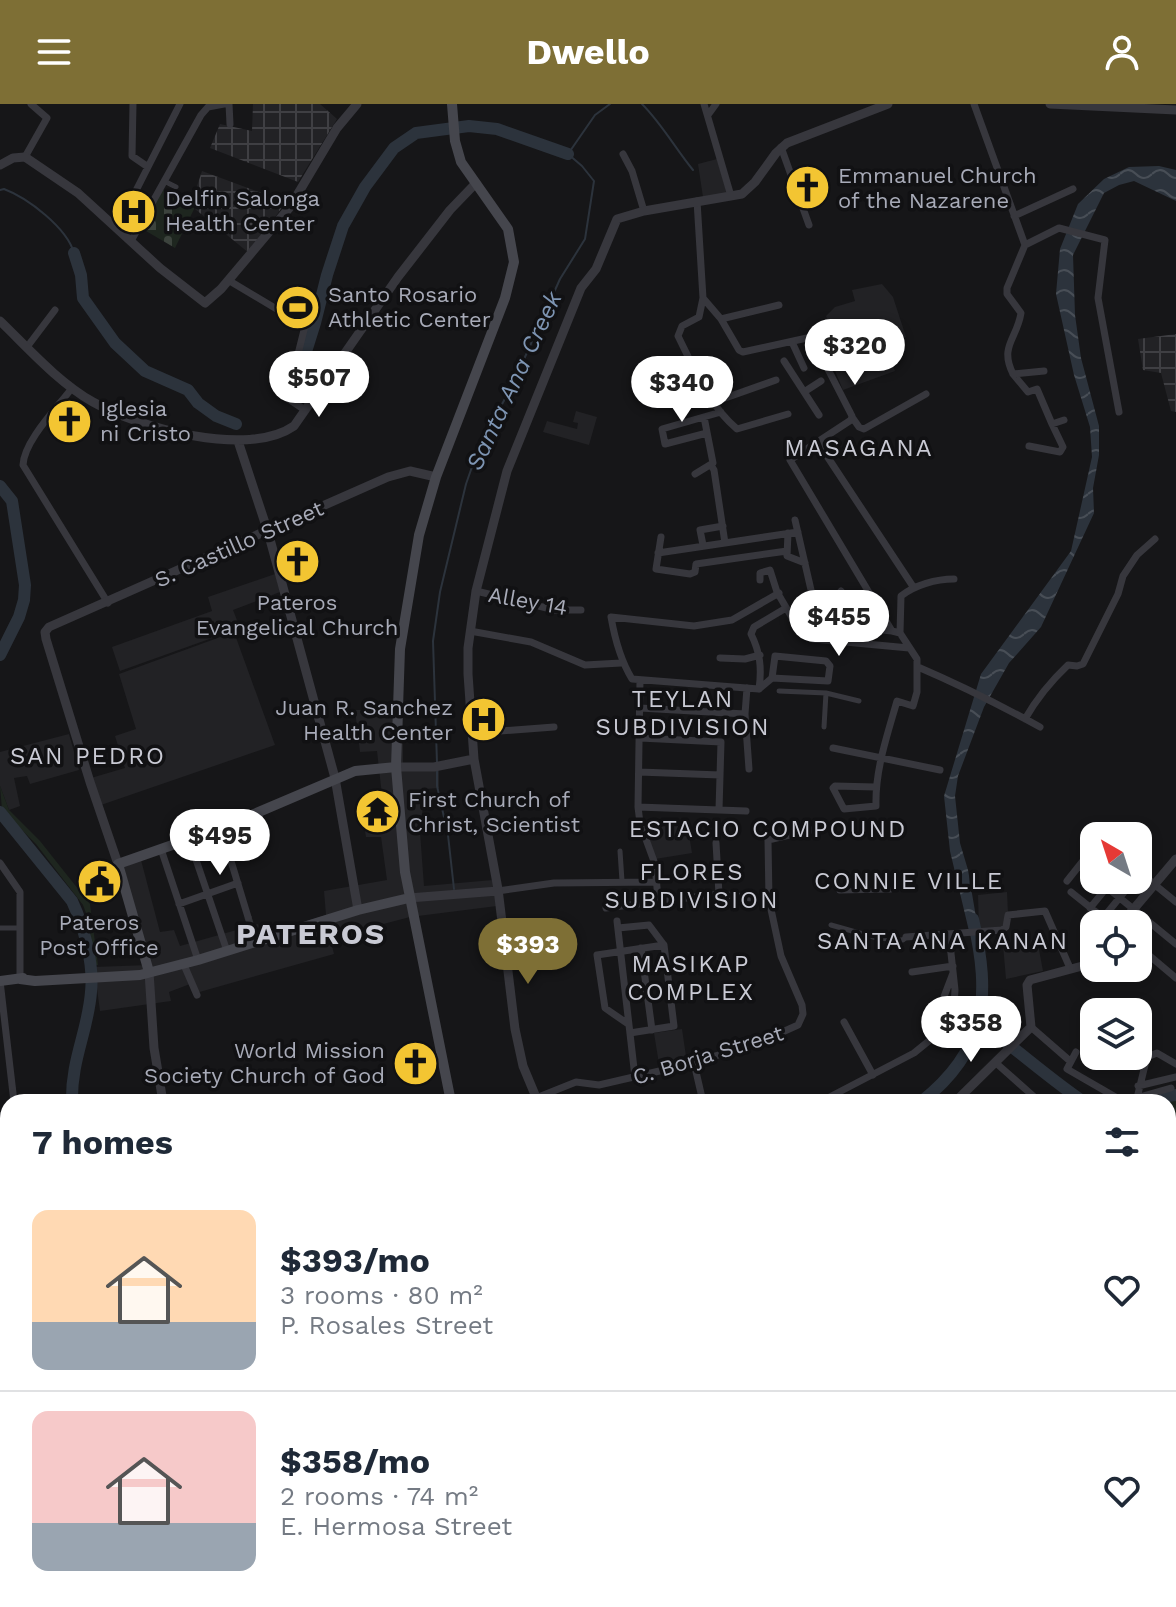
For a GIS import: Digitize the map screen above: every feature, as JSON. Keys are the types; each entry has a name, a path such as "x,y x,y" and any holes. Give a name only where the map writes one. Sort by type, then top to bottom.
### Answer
{"main road":[{"path":"447,1094 409,898 396,767 400,649 419,535 436,477 505,298 514,262 508,229 461,162 455,141 452,104"},
{"path":"149,972 118,864 221,828 355,771 396,767"},
{"path":"0,981 149,972 184,965 358,910 409,898"}],"street":[{"path":"25,157 47,118 31,104"},
{"path":"133,104 132,156 148,167"},
{"path":"117,228 180,104"},
{"path":"131,241 201,115 208,107 227,104 230,124"},
{"path":"0,165 13,158 25,157 78,193 201,303 210,300 290,207 337,128 357,104"},
{"path":"704,104 731,196"},
{"path":"708,115 716,104"},
{"path":"535,1094 523,1066 515,1029 498,891 474,759 468,674 476,591 507,471 581,288 596,269 617,219 644,211 731,196 749,188 781,147 799,137 888,104"},
{"path":"974,104 1025,245"},
{"path":"1050,104 1176,110"},
{"path":"781,147 809,225"},
{"path":"623,154 632,171 644,211"},
{"path":"163,181 176,187"},
{"path":"0,321 72,388 119,414 154,427 238,441 284,433 294,426 398,277 450,210 476,183"},
{"path":"1014,216 1073,189"},
{"path":"697,201 703,298 699,317 678,330 678,336 703,387 737,429 788,414"},
{"path":"1029,446 1060,452 1063,447 1037,389 1028,392 1013,374 1007,346 1021,313 1007,294 1007,288 1025,245 1058,229 1105,241 1098,298 1119,412"},
{"path":"228,280 305,326 291,400 305,410"},
{"path":"703,298 721,319 741,352 807,338 815,341 859,427 864,429 926,394"},
{"path":"721,319 779,305"},
{"path":"27,347 55,310"},
{"path":"792,342 807,365 794,375"},
{"path":"784,361 819,415"},
{"path":"1013,374 1044,371"},
{"path":"714,402 776,380"},
{"path":"804,392 821,381"},
{"path":"668,400 703,387"},
{"path":"72,388 31,442 23,457 23,465 108,603"},
{"path":"707,433 665,444 662,429 721,412"},
{"path":"704,417 725,543"},
{"path":"852,417 791,458 791,462 896,632 917,657 917,692 913,706 897,701 880,759 875,787 876,806 842,809 833,788 875,787"},
{"path":"1052,424 1064,420"},
{"path":"238,441 268,532 335,778 358,910"},
{"path":"817,441 914,588"},
{"path":"695,474 711,465"},
{"name":"S. Castillo Street","path":"118,864 45,632 49,627 400,473 410,471 436,477"},
{"path":"795,520 814,603 814,640 909,648"},
{"path":"703,545 700,530 723,526"},
{"path":"658,553 798,532"},
{"path":"788,533 789,557 805,563"},
{"path":"661,537 656,569 690,574 695,572 696,564 787,551"},
{"path":"1025,719 1040,693 1068,665 1083,664 1118,594 1123,576 1137,555 1155,539"},
{"path":"760,580 760,573 770,570 778,594 793,621 896,632"},
{"path":"896,632 901,596 941,579 954,579"},
{"name":"Alley 14","path":"476,591 555,610 581,610"},
{"path":"835,626 837,607 832,603 841,591"},
{"path":"772,678 828,681 830,665 827,661 775,656 772,678 759,689 640,680 629,676 628,669 621,663 611,617 694,626 732,620 778,594"},
{"path":"759,689 762,672 760,655 752,630 786,608"},
{"path":"470,631 531,642 585,665 621,663"},
{"path":"720,658 745,659 760,655"},
{"path":"918,667 975,691 1040,727"},
{"path":"640,680 638,807 640,823 655,864 658,899"},
{"path":"747,688 745,714 749,769"},
{"path":"779,691 826,693 859,701"},
{"path":"824,727 826,693"},
{"path":"640,708 745,714"},
{"path":"473,733 554,727"},
{"path":"640,738 719,740 719,810"},
{"path":"833,748 940,770"},
{"path":"396,767 434,767 474,759"},
{"path":"639,772 720,775"},
{"path":"638,807 746,811"},
{"path":"221,828 248,917"},
{"path":"606,908 658,899 719,894 769,900 769,838 811,830"},
{"path":"189,839 227,951"},
{"path":"716,843 719,894"},
{"path":"161,849 198,960"},
{"path":"620,851 622,881"},
{"path":"1134,908 1176,859"},
{"path":"0,863 20,892 20,979"},
{"path":"1067,881 1079,866"},
{"path":"409,898 554,883 657,882"},
{"path":"1152,882 1176,902"},
{"path":"179,904 238,883"},
{"path":"839,891 891,890"},
{"path":"1071,892 1093,910"},
{"path":"1090,908 1101,894"},
{"path":"1115,894 1176,944"},
{"path":"1110,910 1123,894"},
{"name":"C. Borja Street","path":"550,1094 576,1082 599,1085 694,1063 793,1030 801,1021 802,1005 781,956 769,900"},
{"path":"831,925 877,938 903,940 906,937 1004,930 1008,915 1046,911 1070,968"},
{"path":"635,1077 629,1028 621,951 618,925 649,925 664,945 673,1028 629,1028 605,1008 596,957 599,954 621,951 641,948 664,945"},
{"path":"0,928 20,928"},
{"path":"252,930 256,941"},
{"path":"836,1094 914,1053 946,1027 954,1004 954,968 949,935"},
{"path":"641,948 652,1030"},
{"path":"1152,958 1176,978"},
{"path":"184,965 197,995"},
{"path":"1070,1061 1031,1027 1028,982 1080,966"},
{"path":"912,972 954,968"},
{"path":"937,1015 954,968"},
{"path":"149,972 154,1048 162,1094"},
{"path":"0,981 13,1094"},
{"path":"844,1022 873,1075"},
{"path":"967,1094 1031,1027"},
{"path":"1076,1052 1067,1066 1069,1070 1110,1094"},
{"path":"1137,1094 1144,1060 1149,1055 1157,1053 1176,1064"},
{"path":"694,1063 701,1094"},
{"path":"996,1063 1031,1094"},
{"path":"1138,1086 1176,1077"},
{"path":"1151,1094 1171,1088"}],"shaded area":[{"path":"253,104 320,104 337,119 298,182 210,148 220,124 252,131"},
{"path":"717,159 727,193 703,197 698,164"},
{"path":"202,171 286,202 249,253 195,209 198,199 194,195"},
{"path":"882,284 893,297 906,337 885,346 895,371 843,390 823,342 831,328 826,316 835,307 855,301 852,290"},
{"path":"1176,334 1176,412 1171,411 1161,373 1143,370 1138,339"},
{"path":"576,411 597,417 589,445 543,432 547,421 577,429 578,423 573,422"},
{"path":"275,574 280,592 233,610 240,628 120,671 112,647 212,611 208,597"},
{"path":"234,632 275,745 101,805 91,778 125,768 115,736 136,729 119,674"},
{"path":"355,710 403,710 403,764 439,764 439,788 425,789 420,832 424,886 493,880 497,906 410,917 330,938 334,954 196,993 190,984 169,992 171,1001 100,1011 94,967 149,965 124,867 141,860 160,932 174,930 180,946 258,924 261,935 326,915 324,891 387,880 381,837 366,837 361,808 383,804 377,751 360,752"},
{"path":"69,734 79,770 30,784 27,776 14,778 20,806 9,810 0,786 0,752"},
{"path":"687,822 692,853 655,859 639,823"},
{"path":"1007,892 1008,913 1005,914 1004,927 979,930 978,895"},
{"path":"1037,939 1043,971 1006,979 1003,945"},
{"path":"682,1029 687,1063 660,1070 654,1033"}],"green space":[{"path":"161,189 194,203 195,207 175,248 141,228"},
{"path":"0,786 9,810 40,841 90,904 98,965 93,965 89,921 83,905 36,844 2,810"}],"water":[{"path":"1159,166 1176,170 1176,201 1134,181 1119,185 1104,193 1073,255 1075,315 1081,358 1099,426 1099,455 1093,488 1094,513 1041,627 1009,663 984,707 958,776 955,796 960,843 978,929 969,931 950,851 944,796 981,674 1071,551 1092,457 1090,427 1074,375 1056,294 1060,249 1078,204 1104,179 1129,167"}],"waterway":[{"name":"Santa Ana Creek","path":"437,763 433,641 440,592 466,484 480,444 512,386 560,279 585,239 594,181 568,154 595,115 610,104"},
{"path":"642,104 693,170"},
{"path":"294,390 343,226 365,187 394,148 416,133 469,126 497,129 568,154"},
{"path":"0,190 14,193 45,215 70,243 74,253"},
{"path":"74,253 81,275 83,298 115,343 145,371 188,390 198,403 216,416 236,424"},
{"path":"0,486 12,501 25,585 19,617 0,655"},
{"name":"Santa Ana Creek","path":"437,769 454,889"},
{"path":"0,812 72,901 87,945 91,992 72,1094"},
{"name":"Santa Ana Creek","path":"930,1094 960,1062 978,1020 982,973 973,919"},
{"path":"980,1023 1073,1094"}],"tunnel":[{"path":"248,917 252,930"}],"place":[{"name":"Emmanuel Church of the Nazarene","path":"807,188"},
{"name":"Delfin Salonga Health Center","path":"134,211"},
{"name":"Santo Rosario Athletic Center","path":"297,307"},
{"name":"Iglesia ni Cristo","path":"69,421"},
{"name":"Pateros Evangelical Church","path":"297,561"},
{"name":"Juan R. Sanchez Health Center","path":"484,720"},
{"name":"First Church of Christ, Scientist","path":"377,812"},
{"name":"Pateros Post Office","path":"99,881"},
{"name":"World Mission Society Church of God","path":"416,1063"}],"district":[{"name":"MASAGANA","path":"859,448"},
{"name":"TEYLAN SUBDIVISION","path":"683,713"},
{"name":"SAN PEDRO","path":"88,756"},
{"name":"ESTACIO COMPOUND","path":"768,829"},
{"name":"CONNIE VILLE","path":"909,881"},
{"name":"FLORES SUBDIVISION","path":"692,886"},
{"name":"PATEROS","path":"311,933"},
{"name":"SANTA ANA KANAN","path":"943,941"},
{"name":"MASIKAP COMPLEX","path":"691,978"}]}
